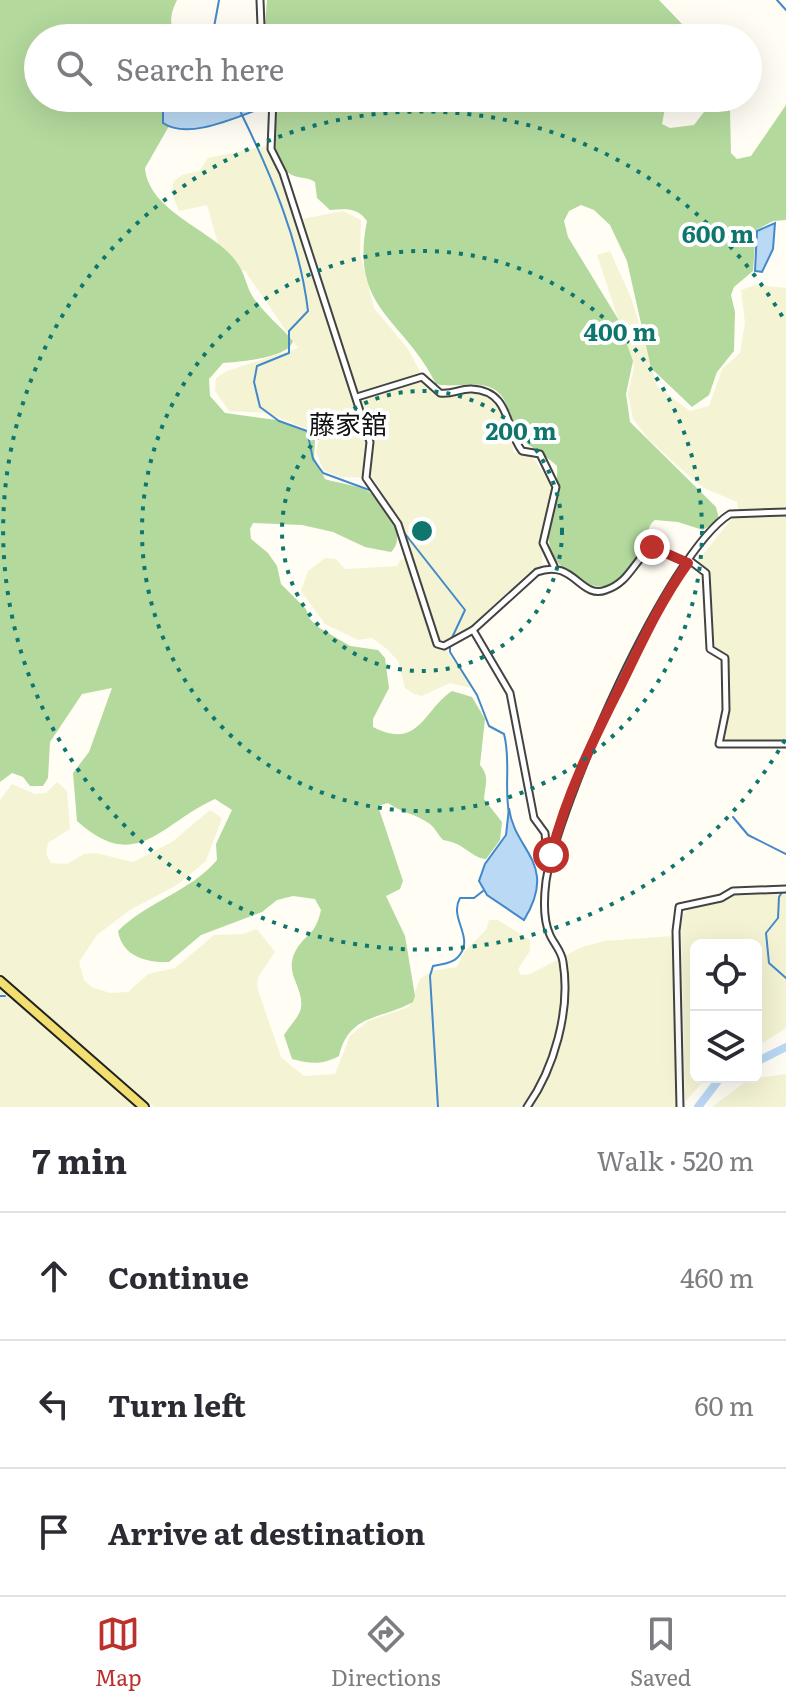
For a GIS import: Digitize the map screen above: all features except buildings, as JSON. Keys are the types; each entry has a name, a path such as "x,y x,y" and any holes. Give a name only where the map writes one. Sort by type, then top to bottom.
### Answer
{"main road":[{"path":"0,981 144,1107"}],"street":[{"path":"260,0 261,24"},
{"path":"272,112 271,149 283,173 370,442 366,478 398,524 437,644 444,646 473,630 537,572 554,566"},
{"path":"357,397 422,377 440,393 473,389 495,397 504,406 516,443 522,451 540,454 553,477 554,501 543,543 554,566 596,591 606,591 630,576 652,547 706,573 710,649 725,658 726,710 719,744 786,744"},
{"path":"527,1107 553,1060 562,995 563,961 547,930 545,910 551,855 569,797 602,722 668,591 688,562 730,514 786,512"},
{"path":"473,630 510,693 534,818 545,833 547,855 551,855"},
{"path":"680,1107 676,931 679,907 721,898 733,891 786,889"}],"green space":[{"path":"0,0 177,0 172,24 24,24 24,112 177,112 145,168 148,182 166,206 229,253 239,266 255,300 293,341 290,347 273,355 223,363 209,379 210,396 225,413 277,420 310,432 315,440 314,457 325,479 359,487 376,497 393,520 397,537 391,552 365,547 333,532 302,525 253,523 251,539 268,553 277,566 281,584 306,609 309,618 318,627 350,646 378,650 385,658 389,688 373,719 373,727 388,733 411,731 452,691 472,697 485,719 480,765 486,777 484,799 502,822 500,840 486,859 481,858 443,840 432,826 420,818 388,803 378,806 403,881 400,889 386,896 405,936 415,996 413,1002 358,1025 350,1032 339,1056 310,1063 292,1059 284,1035 301,1008 292,960 319,919 321,910 315,899 293,896 277,900 262,912 201,935 169,962 136,956 120,940 118,931 130,921 194,880 217,860 216,844 232,810 215,799 163,831 133,844 116,844 98,837 77,821 73,773 89,752 112,688 82,694 50,742 48,778 43,786 30,786 23,777 12,773 0,782"},
{"path":"267,0 659,0 682,24 265,24"},
{"path":"786,105 786,220 773,221 756,230 753,271 734,287 731,295 735,312 734,351 717,372 709,395 692,407 651,368 627,261 610,225 594,210 581,205 569,211 564,221 568,237 618,319 633,361 626,394 630,422 716,507 719,519 703,530 678,522 655,520 650,525 635,565 623,580 614,585 590,585 564,569 554,557 549,544 557,466 519,435 505,401 495,390 480,385 436,384 372,294 363,251 367,221 355,211 330,210 317,198 315,182 296,177 283,168 275,150 272,112 664,112 662,124 670,128 694,125 704,112 730,112 731,153 737,159 751,156"},
{"path":"266,146 283,173 297,220 343,211 361,220 360,253 374,308 408,349 424,379 443,398 473,393 484,395 504,409 514,453 524,453 534,459 553,488 543,524 542,566 527,574 471,626 442,645 472,683 470,688 450,683 422,696 414,694 405,688 398,661 387,649 372,638 358,640 325,624 301,591 308,571 325,558 336,559 345,569 397,566 400,560 409,557 397,518 373,478 340,477 323,470 316,451 319,440 315,432 267,413 229,411 215,391 216,378 227,371 298,348 245,271 230,268 223,261 207,205 179,211 171,191 174,181 182,175 199,171 208,158"},
{"path":"610,251 632,300 657,386 690,411 709,406 722,369 740,353 745,323 741,290 756,285 786,288 786,743 723,745 727,713 726,658 711,649 709,575 707,569 697,562 738,511 737,502 704,488 649,440 633,419 628,394 634,367 597,255"},
{"path":"57,782 67,791 70,829 48,843 46,854 51,863 67,864 84,854 96,853 133,862 172,842 210,810 222,818 206,861 177,885 130,910 97,935 79,962 84,980 92,987 110,993 128,992 148,974 175,968 214,935 243,934 257,929 275,952 258,977 257,987 281,1057 304,1076 335,1074 350,1036 368,1021 409,1007 420,979 431,971 457,967 464,952 486,930 489,920 498,920 530,940 530,951 518,969 521,975 530,974 582,947 604,941 672,936 678,1024 677,1107 154,1107 0,974 0,800 12,784 35,794 46,793"},
{"path":"786,893 786,1028 762,1043 762,939 690,939 690,1083 702,1083 685,1102 681,917 689,908 737,894"},
{"path":"0,987 101,1076 136,1107 0,1107"},
{"path":"786,1074 786,1107 712,1107 744,1083 762,1083 762,1077"}],"water":[{"path":"163,112 251,112 198,128 173,128 163,123"},
{"path":"775,223 773,249 762,272 755,271 757,231"},
{"path":"509,808 518,836 536,871 534,901 524,920 487,895 479,881 485,864 506,835"}],"waterway":[{"path":"215,24 219,0"},
{"path":"777,0 786,10"},
{"path":"241,113 283,209 298,260 308,311 289,331 289,353 257,366 254,382 260,407 279,421 307,431 313,459 323,473 372,491"},
{"path":"402,530 465,610 450,642 450,652 477,695 489,726 504,734 509,813"},
{"path":"733,817 748,835 786,854"},
{"path":"786,886 779,897 778,918 766,933 769,963 786,978"},
{"path":"438,1107 430,976 433,966 452,962 462,951 464,936 457,914 460,898 474,898 483,891"},
{"path":"0,996 5,996"},
{"path":"762,1059 786,1047"},
{"path":"698,1107 716,1083"}],"district":[{"name":"藤家舘","path":"348,425"}],"route":[{"path":"551,855 569,797 602,722 668,591 688,563 656,546 652,547"}]}
